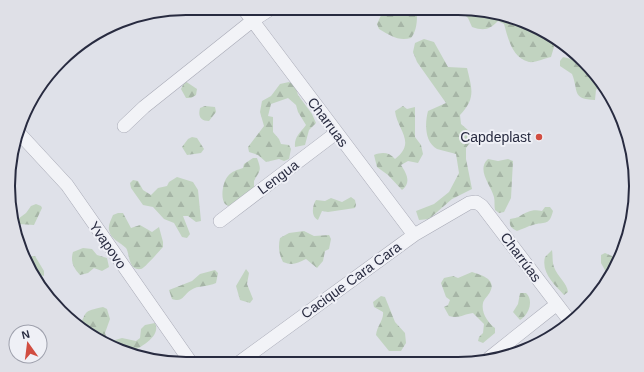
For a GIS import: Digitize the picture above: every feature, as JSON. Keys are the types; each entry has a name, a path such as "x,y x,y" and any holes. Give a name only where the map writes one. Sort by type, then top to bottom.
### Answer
{"street":[{"name":"Charruas","path":"248,15 414,234"},
{"path":"124,126 144,107 261,15"},
{"name":"Lengua","path":"220,221 336,133"},
{"name":"Yvapovo","path":"22,137 67,185 187,357"},
{"name":"Charrúas","path":"470,203 476,202 482,206 567,318"},
{"name":"Cacique Cara Cara","path":"247,357 414,234 470,203"},
{"path":"495,353 556,304"}],"green space":[{"path":"381,15 417,15 415,32 411,38 402,39 391,36 379,29 377,24"},
{"path":"465,15 491,18 513,24 534,33 553,44 554,47 551,57 531,62 523,60 518,56 512,47 504,24 498,21 486,29 480,29 472,27 468,18"},
{"path":"424,39 434,42 448,67 467,68 471,88 471,98 460,115 461,124 469,131 472,140 466,148 466,159 472,189 452,199 429,219 419,220 416,211 434,204 449,192 459,173 456,154 437,149 430,142 426,132 428,111 446,103 417,62 413,52 415,43"},
{"path":"563,57 573,59 587,73 598,88 596,90 595,100 582,98 579,96 572,74 560,66 560,61"},
{"path":"185,81 197,89 196,95 191,98 186,98 181,89"},
{"path":"289,82 295,85 298,95 312,114 316,123 309,130 305,145 295,147 296,138 306,125 298,112 296,105 288,98 271,104 268,116 273,117 273,132 281,144 289,145 291,149 289,159 284,161 279,159 266,162 258,155 249,152 248,147 264,126 260,112 262,101 271,96 280,84"},
{"path":"205,106 215,107 216,112 209,121 200,118 200,108"},
{"path":"403,106 407,109 415,107 415,137 421,145 423,154 418,163 408,161 401,165 407,178 407,184 402,190 388,175 377,167 374,155 385,153 395,159 405,147 404,136 396,118 395,111"},
{"path":"192,137 197,138 204,149 201,153 187,155 182,147 188,139"},
{"path":"253,158 257,158 260,168 254,181 254,195 230,207 223,201 223,190 226,178 233,172 243,168 244,164"},
{"path":"488,159 498,161 508,159 513,161 511,198 504,212 499,213 495,210 494,197 485,178 483,168"},
{"path":"177,177 193,182 198,190 201,221 196,222 188,216 183,216 190,234 187,238 182,237 174,223 164,219 153,207 143,205 131,188 130,183 133,180 138,181 143,190 151,195 158,188 167,186 169,182"},
{"path":"351,197 355,200 355,208 328,212 322,211 318,220 313,214 313,208 316,200 325,201 331,198 342,202"},
{"path":"36,204 42,208 34,225 19,224 18,219 26,213 31,206"},
{"path":"545,207 550,207 553,211 548,221 531,225 517,231 511,226 510,219 530,211 542,211"},
{"path":"123,213 131,228 140,225 152,232 159,227 163,247 149,263 141,269 137,269 132,265 126,248 114,239 110,233 109,224 113,215"},
{"path":"304,231 314,236 329,235 331,239 329,249 325,251 323,261 317,268 306,259 295,264 283,262 279,247 280,238 289,233"},
{"path":"83,248 92,249 97,255 107,258 109,267 102,271 94,268 88,273 80,275 73,265 72,256 73,252"},
{"path":"552,250 554,267 568,292 564,295 549,278 545,268 545,257"},
{"path":"605,253 612,256 613,258 606,272 601,263 601,255"},
{"path":"35,256 44,271 44,276 40,275 31,257"},
{"path":"246,269 249,273 247,284 253,299 250,303 240,300 236,286"},
{"path":"215,270 218,273 216,283 194,288 181,299 172,299 169,290 192,281 200,274"},
{"path":"472,272 487,278 490,281 492,288 484,302 483,310 490,323 495,328 495,333 483,343 478,341 479,337 483,333 484,324 473,313 453,317 449,316 444,307 448,305 450,300 446,297 441,283 444,278 453,276 458,278"},
{"path":"520,293 526,293 530,299 530,303 526,315 520,320 513,312 518,304"},
{"path":"381,296 385,297 395,322 405,333 406,343 401,351 389,351 376,335 383,312 374,307 373,302"},
{"path":"103,307 107,309 110,319 105,333 106,337 82,322 86,312"},
{"path":"155,323 155,333 152,338 137,349 113,340 122,338 136,341 140,338 141,329 145,325"}],"place":[{"name":"Capdeplast","path":"539,137"}]}
